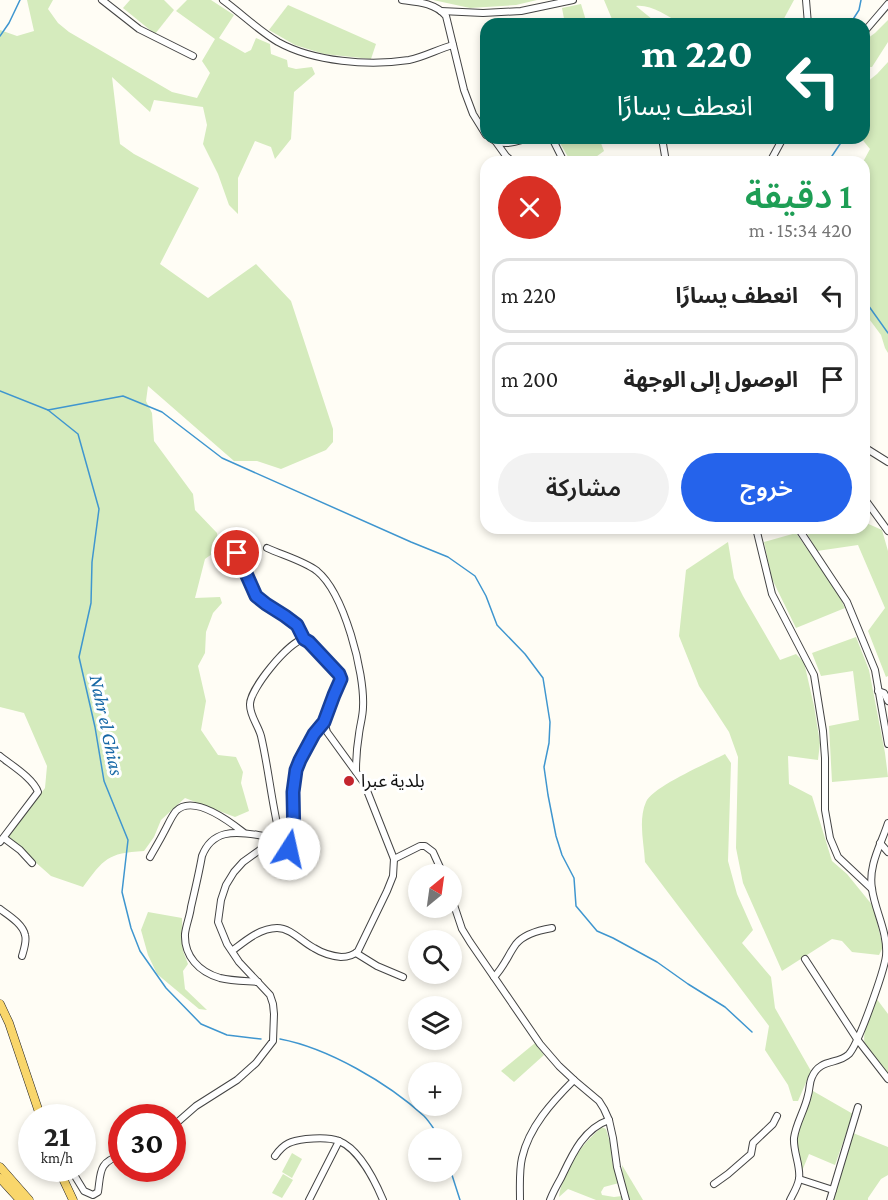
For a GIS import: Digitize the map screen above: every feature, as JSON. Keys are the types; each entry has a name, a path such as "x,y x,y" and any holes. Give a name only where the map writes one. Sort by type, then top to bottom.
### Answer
{"main road":[{"path":"0,1004 9,1023 36,1104"},
{"path":"0,1167 29,1200"},
{"path":"0,1178 20,1200"},
{"path":"65,1182 73,1200"}],"street":[{"path":"102,0 139,29 193,56"},
{"path":"223,0 277,41 295,50 329,59 354,62 403,60 453,45"},
{"path":"402,0 421,1 441,11 448,20 459,72 469,103 480,126"},
{"path":"441,11 483,13 521,11 573,0"},
{"path":"806,0 808,18"},
{"path":"870,25 888,4"},
{"path":"496,144 506,156"},
{"path":"870,451 888,462"},
{"path":"870,506 888,531"},
{"path":"757,534 772,594 814,675 823,731 825,810 830,838 838,856 872,889"},
{"path":"802,534 847,602 874,670 888,744"},
{"path":"267,548 318,572 333,590 342,608 355,649 363,701 356,771"},
{"path":"237,553 256,596 297,625 304,639 319,652 341,679 324,722 314,734 296,770 293,792 294,842 292,848 285,848 275,839 237,832 215,837 205,847 202,856 185,935 187,950 199,968 221,978 258,982"},
{"path":"186,1115 237,1080 272,1044 274,1014 270,995 239,962 222,935 218,922 221,900 234,872 243,862 275,839 278,828 260,733 249,703 254,690 285,652 297,641 304,639"},
{"path":"878,691 884,693 888,701"},
{"path":"232,951 256,934 279,928 289,931 314,949 335,957 346,957 356,953 385,897 393,876 394,859 364,783 327,732 324,722"},
{"path":"0,756 37,788 38,792 2,840 20,850 32,863"},
{"path":"150,857 174,814 183,806 195,806 208,810 244,833"},
{"path":"790,1200 799,1179 794,1139 811,1079 823,1065 848,1055 857,1039 887,956 884,931 872,889 872,868 888,823"},
{"path":"880,843 888,852"},
{"path":"394,859 420,846 425,846 433,852 438,864"},
{"path":"0,909 22,928 25,934 22,956"},
{"path":"458,918 470,942 540,1044 559,1066 599,1101 604,1109 609,1120 617,1167 626,1200"},
{"path":"494,977 520,941 537,932 552,928"},
{"path":"356,953 377,966 403,976"},
{"path":"805,959 857,1039 888,1078"},
{"path":"519,1200 521,1160 531,1136 546,1109 574,1080"},
{"path":"830,1200 858,1107"},
{"path":"714,1184 751,1154 753,1143 773,1124 777,1116"},
{"path":"550,1200 575,1150 594,1128 609,1120"},
{"path":"275,1156 285,1144 291,1142 310,1138 339,1141 354,1152 369,1171 383,1200"},
{"path":"309,1200 339,1141"},
{"path":"79,1182 84,1191 93,1195 98,1192 100,1170 108,1161"},
{"path":"799,1179 833,1190"}],"green space":[{"path":"27,0 53,0 48,9 58,23 69,32 172,92 197,98 210,73 202,61 215,39 176,11 187,0 211,0 234,15 219,38 245,53 251,50 256,38 270,44 271,54 287,60 288,67 296,69 312,67 315,74 294,92 291,139 275,159 271,147 255,141 238,178 238,214 229,205 218,174 203,144 207,125 203,107 154,100 150,112 112,77 120,144 134,154 199,188 160,264 208,298 256,264 291,301 333,429 333,442 326,450 281,469 257,461 234,461 148,386 146,401 152,413 154,441 193,494 195,510 217,533 219,549 205,559 195,598 220,597 222,603 213,613 206,632 205,653 198,666 206,701 201,730 218,755 236,757 243,772 241,783 249,811 235,817 185,798 161,820 154,837 144,851 122,854 108,859 83,887 51,876 7,837 45,788 47,766 24,713 0,707 0,30 17,36 34,31"},
{"path":"130,0 164,0 174,10 155,34 123,8"},
{"path":"433,0 537,0 516,5 470,8"},
{"path":"604,0 794,0 784,18 671,18 659,11 636,6 651,18 612,18"},
{"path":"581,4 585,18 564,18 562,8"},
{"path":"288,5 376,44 371,59 324,54 295,45 269,30"},
{"path":"888,20 888,42 870,67 870,37"},
{"path":"888,62 888,353 881,335 870,320 870,156 866,156 870,149 866,144 870,144 870,80"},
{"path":"560,144 601,144 604,151 597,156 568,156"},
{"path":"870,525 882,530 888,551 888,676 886,677 868,631 885,608 858,545 817,551 807,534 870,534"},
{"path":"797,534 837,591 845,608 796,628 772,579 764,542"},
{"path":"728,542 734,578 780,660 796,654 804,662 820,743 818,760 788,756 789,784 812,796 832,861 847,874 873,906 883,947 879,955 852,952 842,941 832,939 782,971 743,883 736,848 738,757 729,732 699,686 679,636 686,570"},
{"path":"856,637 869,670 888,777 832,782 829,726 859,720 853,671 821,676 812,653"},
{"path":"725,754 731,763 728,861 737,894 753,930 742,943 771,977 775,1008 811,1071 798,1101 793,1101 788,1085 765,1050 769,1026 645,862 642,816 650,796 658,789"},
{"path":"315,834 310,867 306,872 295,868 294,851 298,838"},
{"path":"148,912 182,918 183,951 188,964 183,971 185,989 207,1010 199,1009 157,974 148,955 141,930"},
{"path":"876,998 888,1014 888,1075 867,1048 864,1040 867,1021"},
{"path":"535,1043 544,1055 514,1082 501,1071"},
{"path":"813,1091 853,1114 835,1165 809,1154 802,1171 796,1142 802,1116"},
{"path":"602,1127 606,1129 619,1183 604,1187 601,1192 602,1195 622,1196 624,1200 596,1200 568,1189 559,1197 564,1177 574,1158"},
{"path":"853,1133 888,1147 888,1175 881,1179 868,1200 832,1200"},
{"path":"292,1153 302,1159 292,1178 282,1172"},
{"path":"622,1165 643,1200 630,1200 623,1181"},
{"path":"283,1174 293,1180 282,1198 272,1193"}],"waterway":[{"name":"Nahr el Ghias","path":"0,36 20,0"},
{"path":"854,18 859,10 861,0"},
{"path":"832,156 840,144"},
{"path":"870,308 888,333"},
{"name":"Nahr el Ghias","path":"0,391 48,410 78,434 99,509 92,562 91,603 79,657 95,727 104,781 128,840 122,892 131,928 140,951 166,988 201,1024 227,1035 261,1039"},
{"path":"48,410 123,396 162,412 222,458 448,557 475,576 486,596 497,625 525,654 543,678 550,722 544,767 548,795 556,836 562,855 574,878 576,906 597,931 657,962 725,1007 752,1032"},
{"name":"Nahr el Ghias","path":"280,1039 318,1050 356,1068 393,1091 424,1116 433,1128"},
{"name":"Nahr el Ghias","path":"454,1182 460,1200"}],"place":[{"name":"بلدية عبرا","path":"349,781"}],"route":[{"path":"237,553 256,596 297,625 304,639 341,676 327,716 314,734 296,770 293,792 294,842 292,848 289,849"}]}
